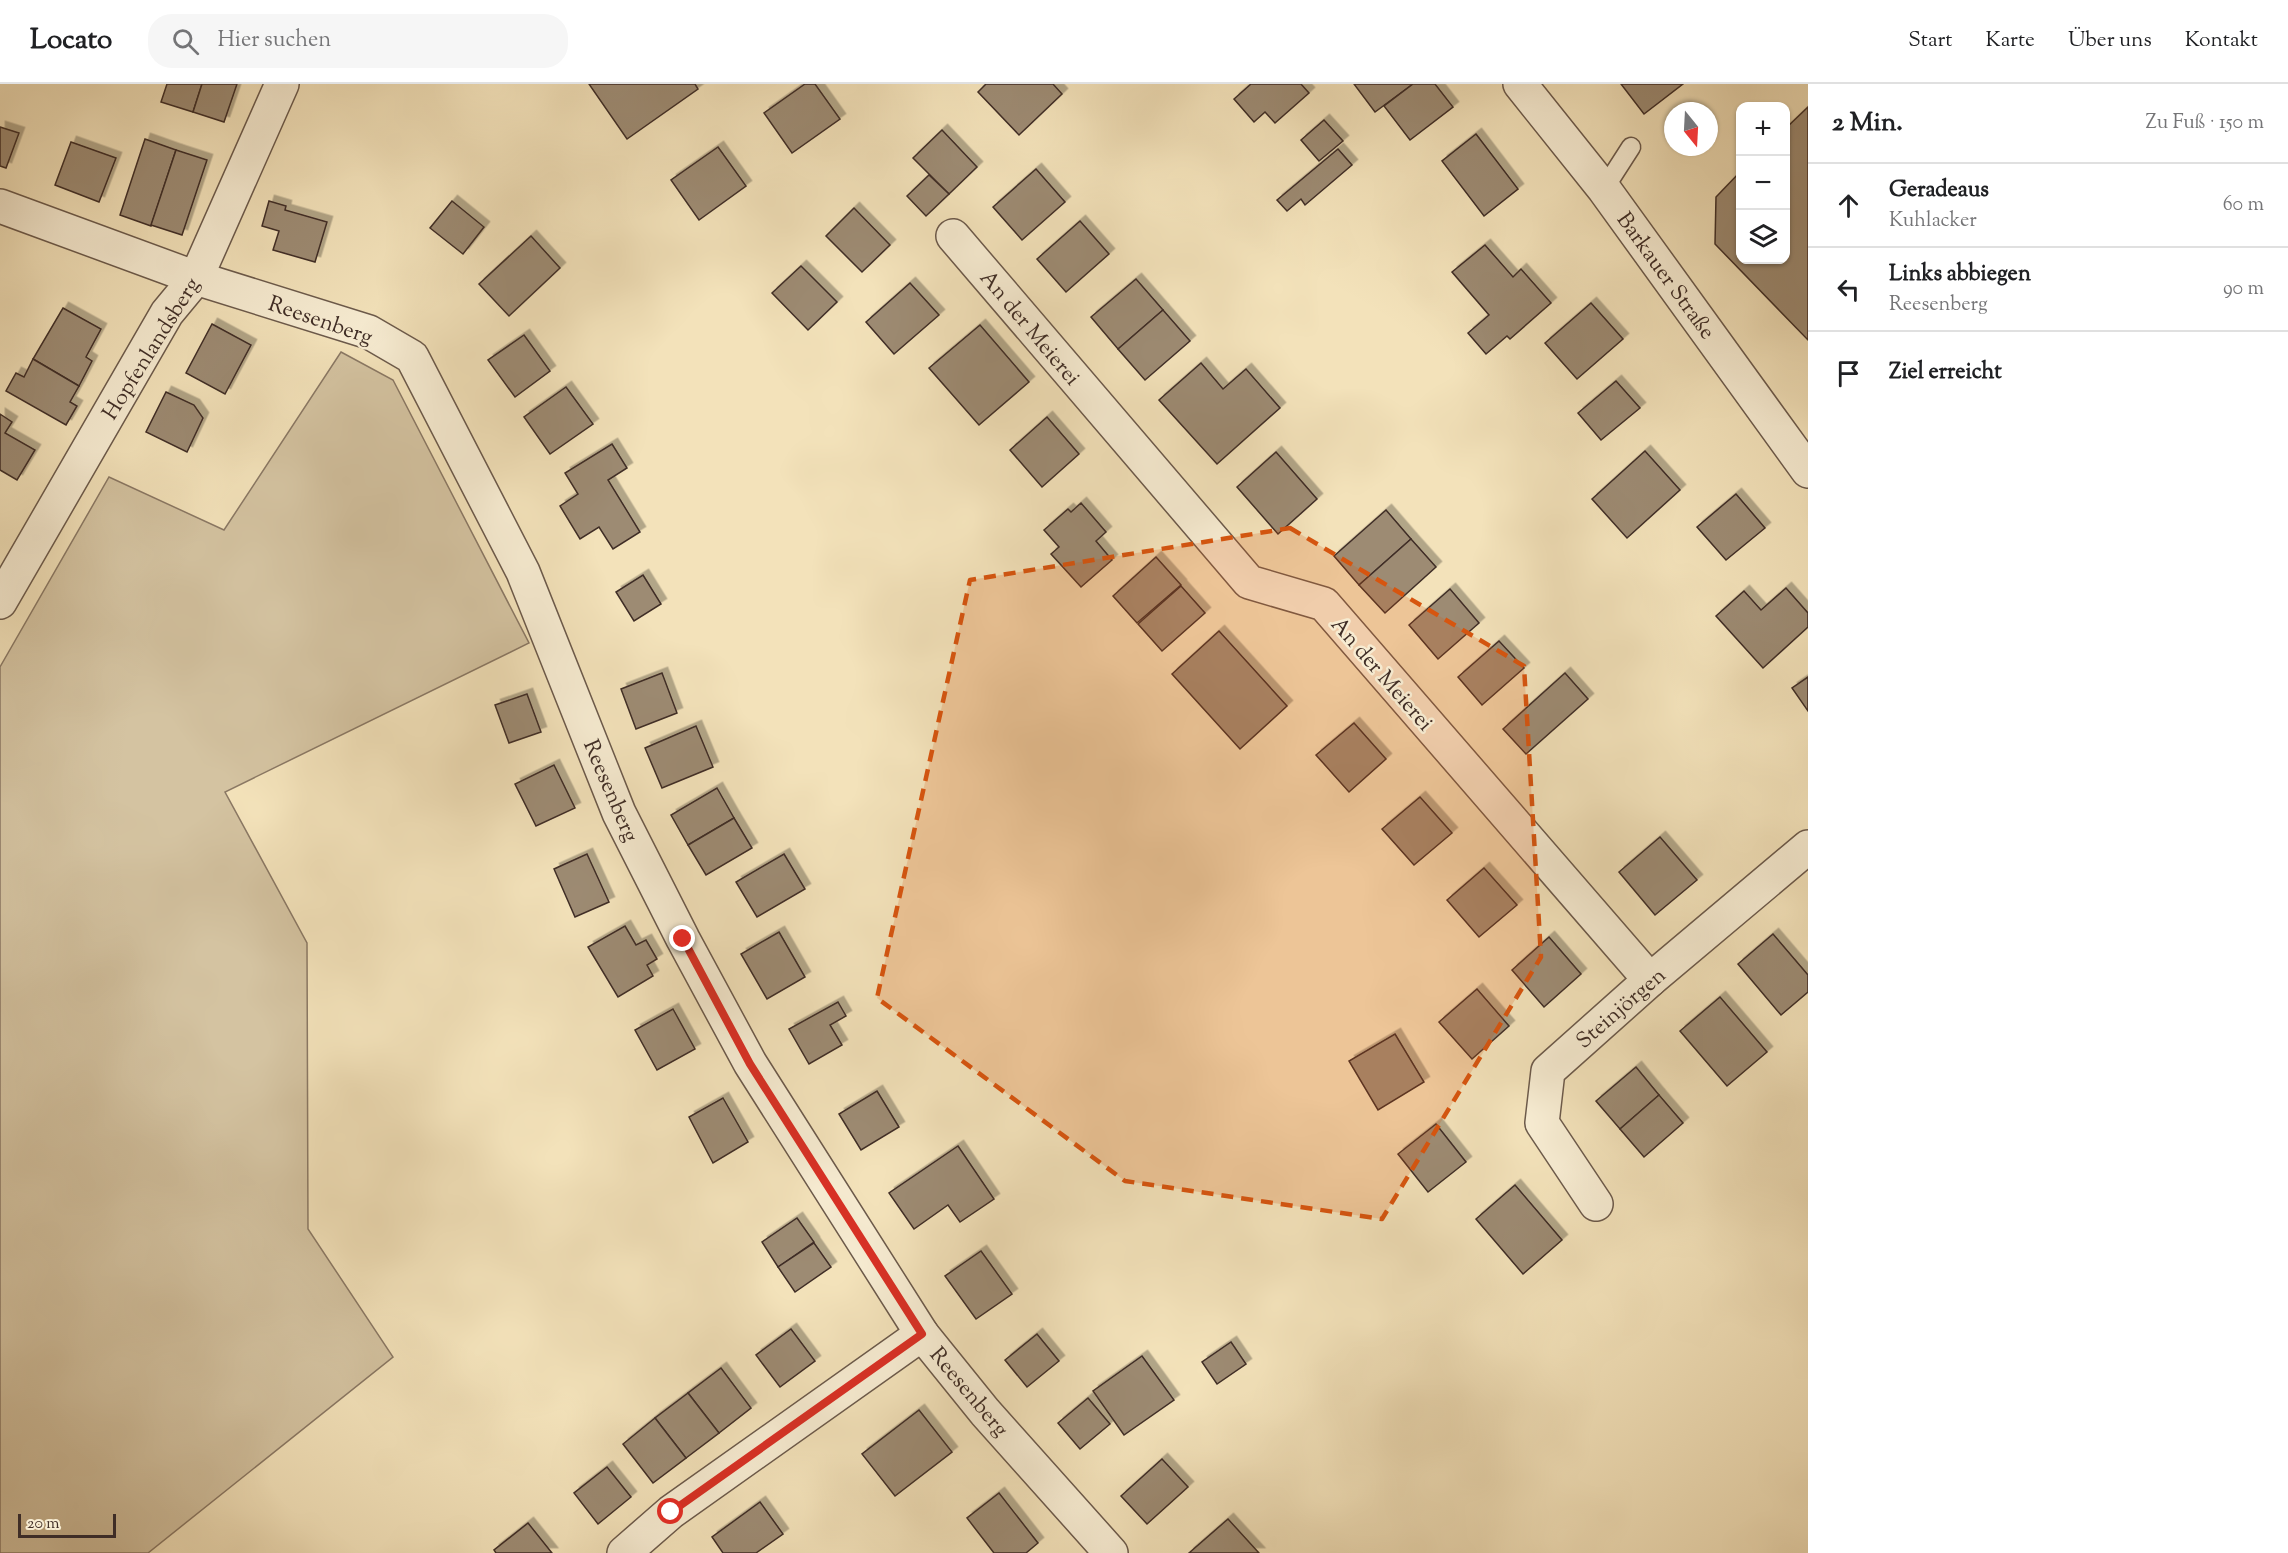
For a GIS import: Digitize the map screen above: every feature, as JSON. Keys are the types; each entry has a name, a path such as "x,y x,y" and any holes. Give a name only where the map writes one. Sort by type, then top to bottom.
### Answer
{"street":[{"name":"Hopfenlandsberg","path":"0,602 167,313 196,278 282,84"},
{"name":"Barkauer Straße","path":"1520,84 1604,189 1808,471"},
{"name":"Reesenberg","path":"0,206 196,278 369,332 412,357 523,573 619,813 750,1064 922,1334 985,1412 1111,1553"},
{"name":"An der Meierei","path":"953,236 1249,582 1324,604 1650,980"},
{"name":"Steinjörgen","path":"1596,1204 1542,1123 1548,1071 1650,980 1808,847"},
{"path":"624,1553 671,1512 922,1334"}],"lane":[{"path":"1604,189 1631,147"}],"highlighted area":[{"path":"1290,528 1524,666 1541,957 1382,1219 1125,1181 877,998 970,580"}],"shaded area":[{"path":"341,352 393,380 529,643 225,792 307,943 308,1229 393,1357 148,1553 0,1553 0,667 109,477 224,530"}],"building":[{"path":"167,84 202,84 193,112 161,102"},
{"path":"202,84 237,84 224,122 193,112"},
{"path":"589,84 695,84 698,89 627,139"},
{"path":"805,84 815,84 840,119 792,153 764,113"},
{"path":"986,84 1053,84 1062,94 1019,135 978,92"},
{"path":"1251,84 1301,84 1309,93 1275,123 1265,112 1254,122 1234,99"},
{"path":"1354,84 1413,84 1375,112"},
{"path":"1413,84 1435,84 1453,107 1410,140 1384,106"},
{"path":"1621,84 1683,84 1644,114"},
{"path":"1808,107 1808,340 1715,244 1716,197 1736,176 1736,264 1790,264 1790,124"},
{"path":"1324,120 1343,141 1319,161 1301,140"},
{"path":"0,127 19,133 6,168 0,166"},
{"path":"942,130 977,167 949,194 913,158"},
{"path":"1476,134 1518,189 1484,216 1442,161"},
{"path":"145,139 176,150 151,226 120,215"},
{"path":"71,142 116,158 99,202 55,185"},
{"path":"718,147 746,186 699,220 671,180"},
{"path":"1338,149 1352,165 1305,205 1301,199 1287,211 1277,200"},
{"path":"176,150 207,160 182,235 151,225"},
{"path":"1036,169 1065,202 1022,240 993,207"},
{"path":"929,175 949,194 926,216 907,196"},
{"path":"269,201 286,206 285,210 327,222 315,262 273,250 279,231 262,226"},
{"path":"452,201 484,227 463,254 430,228"},
{"path":"854,208 890,245 862,272 826,236"},
{"path":"1080,221 1109,254 1066,292 1037,259"},
{"path":"531,236 560,268 509,316 479,284"},
{"path":"1485,245 1513,277 1521,269 1551,303 1510,339 1507,336 1486,354 1468,333 1489,315 1452,272"},
{"path":"801,266 837,302 808,330 772,293"},
{"path":"1136,279 1163,310 1118,349 1091,317"},
{"path":"910,283 939,315 894,354 866,322"},
{"path":"1591,303 1623,339 1577,379 1545,343"},
{"path":"63,308 101,329 86,357 92,361 79,386 33,359"},
{"path":"1163,310 1190,341 1145,380 1118,349"},
{"path":"212,324 251,345 225,394 186,373"},
{"path":"980,325 1029,382 979,425 929,368"},
{"path":"524,335 550,371 515,397 488,360"},
{"path":"33,359 79,386 70,402 77,406 66,425 6,391 16,373 24,377"},
{"path":"1201,363 1223,389 1246,369 1280,408 1217,464 1159,400"},
{"path":"1616,381 1640,408 1601,440 1578,413"},
{"path":"566,387 593,424 550,454 524,417"},
{"path":"166,392 194,405 203,418 187,452 146,432"},
{"path":"0,414 12,422 5,433 35,450 17,480 0,470"},
{"path":"1047,417 1079,454 1042,487 1010,450"},
{"path":"612,444 627,468 608,480 640,532 613,549 599,527 580,539 560,506 578,494 565,473"},
{"path":"1645,451 1680,490 1627,538 1592,499"},
{"path":"1276,452 1317,499 1278,534 1237,487"},
{"path":"1736,494 1765,528 1726,560 1697,527"},
{"path":"1081,503 1106,532 1096,541 1112,560 1081,587 1051,554 1059,547 1044,530 1068,509 1071,512"},
{"path":"1386,510 1411,539 1359,585 1334,556"},
{"path":"1411,539 1436,567 1385,613 1359,585"},
{"path":"1156,557 1181,585 1137,623 1113,596"},
{"path":"643,575 661,604 634,621 616,592"},
{"path":"1181,586 1205,613 1162,651 1138,624"},
{"path":"1786,588 1808,613 1808,627 1763,668 1716,616 1744,591 1761,610"},
{"path":"1450,589 1479,623 1438,659 1409,625"},
{"path":"1219,631 1287,706 1240,749 1172,674"},
{"path":"1499,641 1524,668 1482,705 1458,677"},
{"path":"662,673 677,713 636,729 621,689"},
{"path":"1565,673 1588,699 1526,754 1503,729"},
{"path":"1808,677 1808,711 1792,688"},
{"path":"527,694 541,732 509,743 495,705"},
{"path":"1354,723 1386,759 1349,792 1316,755"},
{"path":"696,726 713,767 662,788 645,748"},
{"path":"554,765 575,808 536,826 515,784"},
{"path":"717,788 734,818 688,845 671,815"},
{"path":"1420,797 1452,833 1414,865 1382,829"},
{"path":"734,818 752,848 706,875 688,845"},
{"path":"1660,837 1697,880 1655,915 1619,872"},
{"path":"587,854 609,902 575,917 554,869"},
{"path":"784,854 805,889 757,917 736,882"},
{"path":"1484,868 1517,905 1479,937 1447,900"},
{"path":"625,926 636,945 646,940 657,959 647,965 653,976 618,997 588,947"},
{"path":"779,932 805,977 767,999 741,954"},
{"path":"1773,934 1808,975 1808,992 1781,1015 1738,964"},
{"path":"1549,937 1581,974 1544,1007 1512,970"},
{"path":"1477,989 1509,1026 1472,1059 1439,1022"},
{"path":"1720,997 1767,1052 1727,1086 1680,1031"},
{"path":"838,1002 846,1016 830,1025 842,1045 809,1064 789,1029"},
{"path":"673,1009 695,1049 657,1070 635,1030"},
{"path":"1395,1034 1424,1082 1378,1110 1349,1061"},
{"path":"1636,1067 1659,1095 1620,1129 1596,1101"},
{"path":"877,1091 899,1127 861,1150 839,1114"},
{"path":"1659,1095 1683,1123 1644,1157 1620,1129"},
{"path":"723,1098 748,1142 713,1163 689,1117"},
{"path":"1436,1124 1466,1162 1428,1192 1398,1154"},
{"path":"958,1146 994,1199 960,1222 948,1205 914,1229 889,1193"},
{"path":"1515,1185 1562,1240 1523,1274 1476,1219"},
{"path":"797,1218 814,1242 778,1267 762,1242"},
{"path":"814,1243 831,1267 795,1292 778,1267"},
{"path":"981,1251 1012,1294 976,1319 945,1276"},
{"path":"791,1329 815,1361 780,1387 756,1355"},
{"path":"1037,1334 1059,1361 1027,1387 1005,1360"},
{"path":"1231,1342 1246,1364 1217,1384 1202,1362"},
{"path":"1142,1356 1174,1400 1124,1435 1093,1391"},
{"path":"721,1368 751,1408 719,1433 688,1393"},
{"path":"688,1393 719,1433 686,1458 655,1418"},
{"path":"1088,1398 1110,1424 1080,1449 1058,1423"},
{"path":"919,1410 952,1452 895,1496 862,1454"},
{"path":"655,1418 686,1458 653,1483 623,1444"},
{"path":"1162,1459 1188,1487 1147,1524 1121,1496"},
{"path":"607,1467 631,1497 598,1524 574,1493"},
{"path":"999,1493 1038,1543 1026,1553 994,1553 967,1518"},
{"path":"760,1502 783,1534 756,1553 723,1553 712,1537"},
{"path":"1228,1519 1259,1553 1189,1553"},
{"path":"528,1523 552,1553 496,1553 494,1550"}],"route":[{"path":"671,1512 922,1334 750,1064 683,939"}]}
